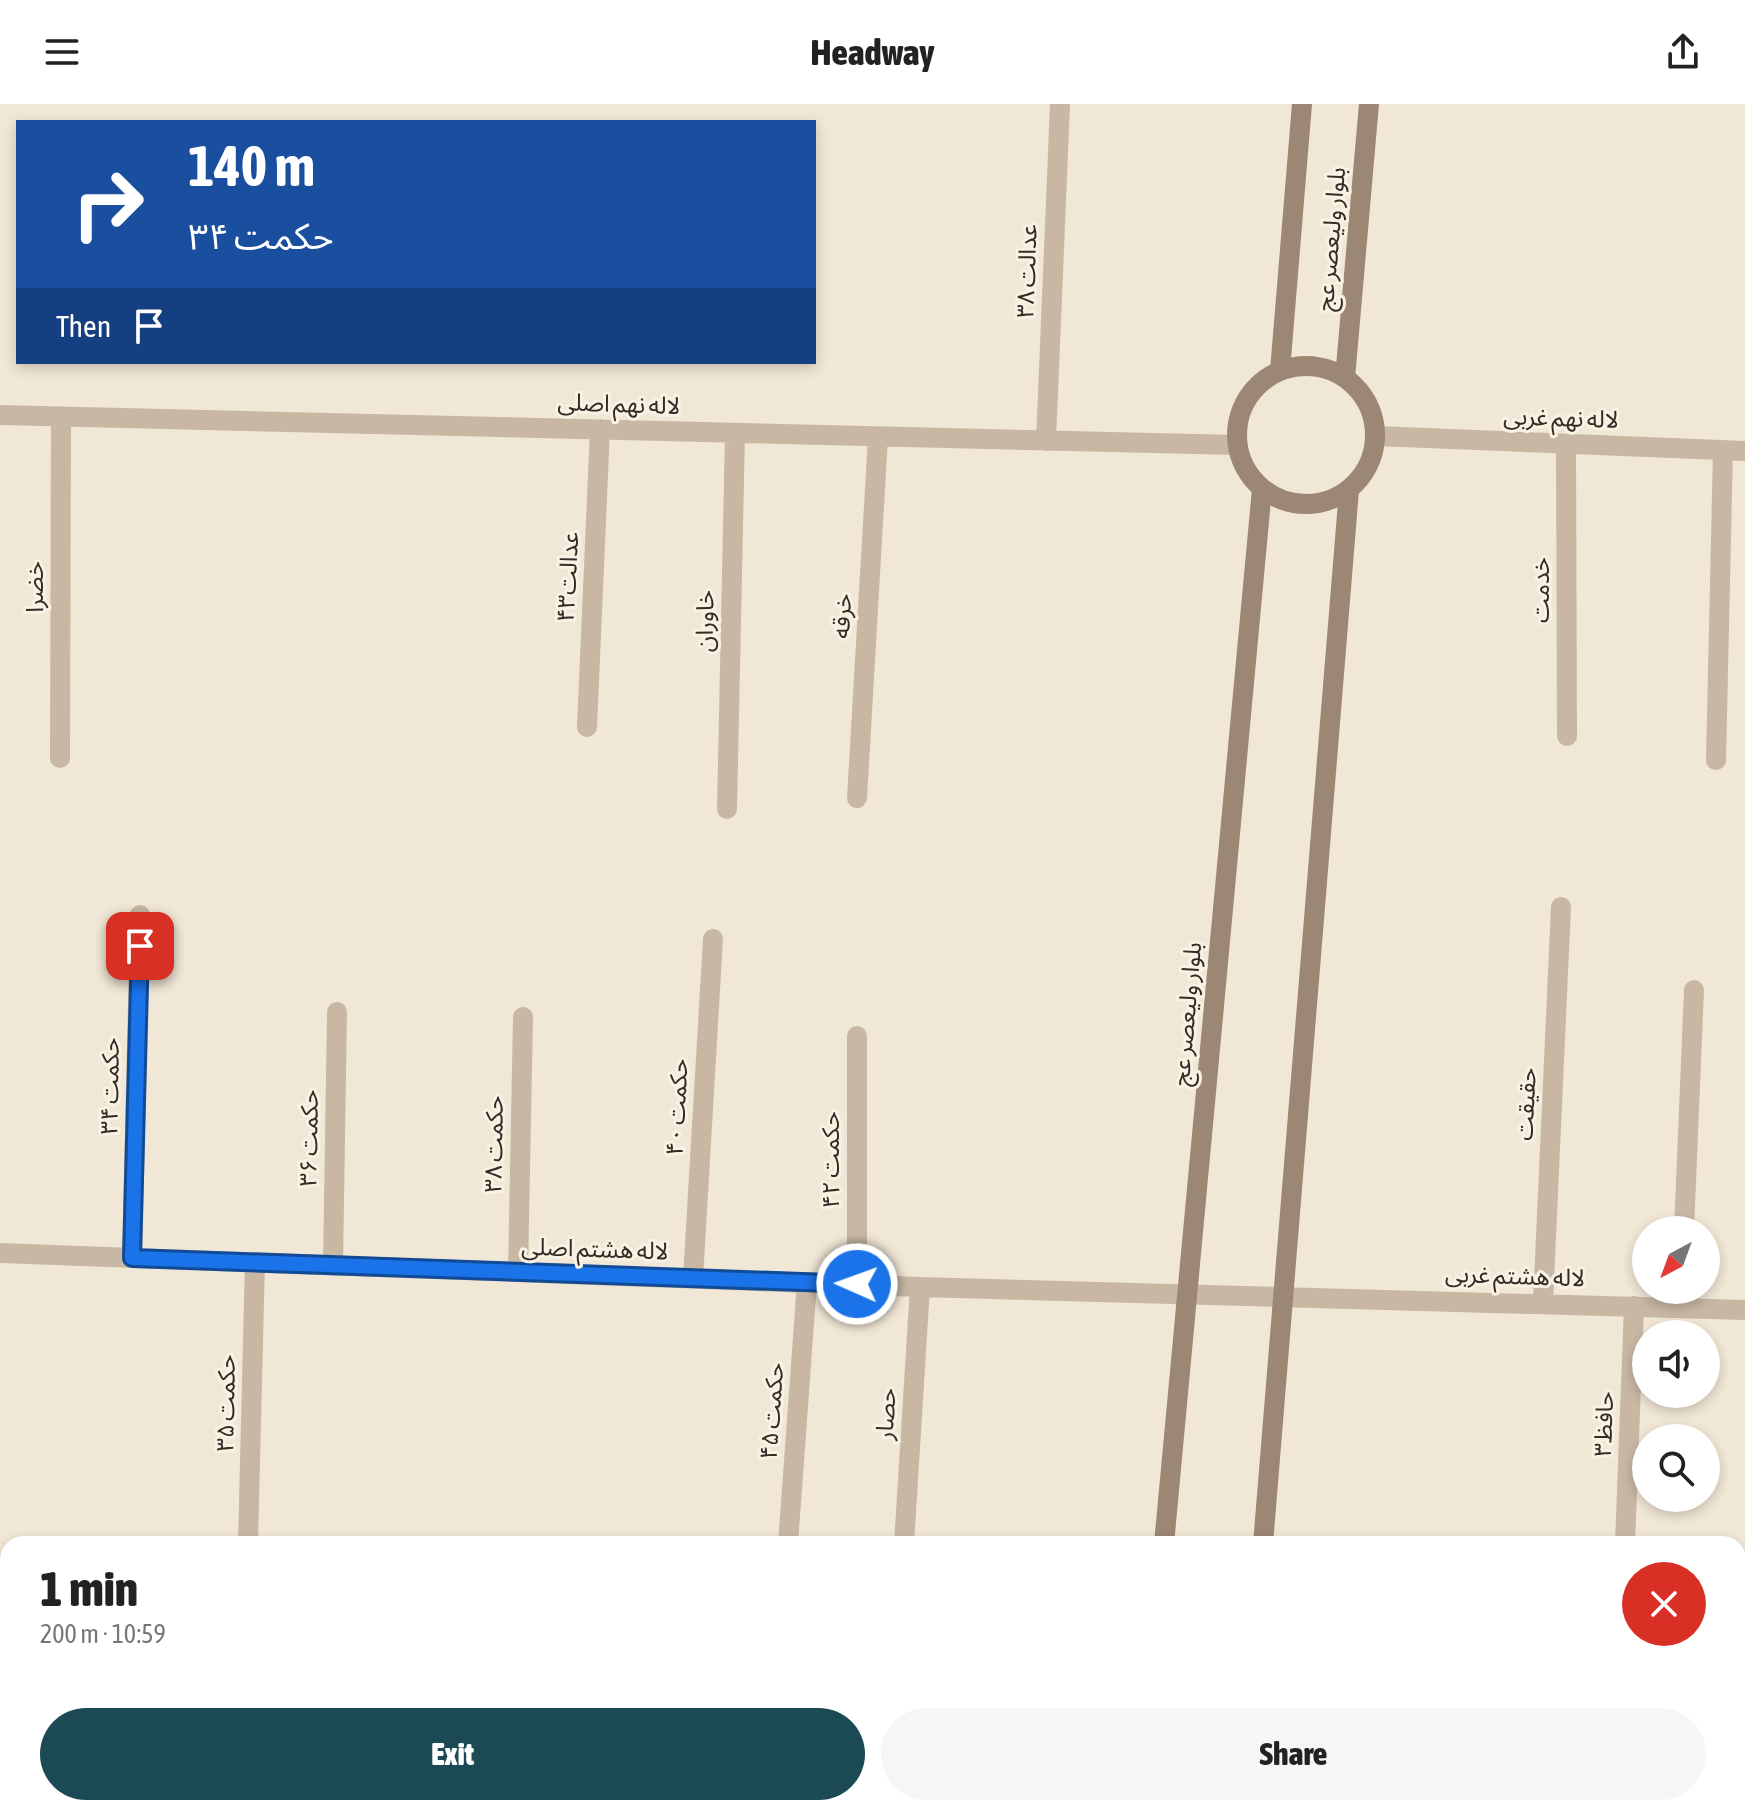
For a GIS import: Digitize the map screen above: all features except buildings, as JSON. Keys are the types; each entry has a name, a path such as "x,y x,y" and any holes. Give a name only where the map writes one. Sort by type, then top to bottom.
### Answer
{"main road":[{"name":"بلوار ولیعصر عج","path":"1280,371 1302,104"},
{"name":"بلوار ولیعصر عج","path":"1345,378 1369,104"},
{"path":"1301,366 1324,368 1345,378 1362,394 1372,414 1376,436 1372,459 1361,478 1349,490 1323,503 1300,505 1262,489 1244,467 1237,445 1238,423 1245,401 1260,383 1280,371 1301,366"},
{"name":"بلوار ولیعصر عج","path":"1165,1536 1262,489"},
{"path":"1264,1536 1349,490"}],"street":[{"name":"عدالت ٣٨","path":"1046,441 1060,104"},
{"name":"لاله نهم اصلی","path":"0,415 1237,445"},
{"name":"خضرا","path":"60,758 61,416"},
{"name":"عدالت۴۳","path":"587,727 600,429"},
{"name":"خاوران","path":"727,809 735,433"},
{"name":"لاله نهم غربی","path":"1376,436 1745,451"},
{"name":"خرقه","path":"857,798 878,437"},
{"name":"خدمت","path":"1566,444 1567,736"},
{"path":"1716,760 1723,450"},
{"name":"حقیقت","path":"1543,1303 1561,907"},
{"name":"حکمت ۳۴","path":"132,1258 140,915"},
{"name":"حکمت ۴۰","path":"693,1278 713,939"},
{"path":"1685,1216 1694,990"},
{"name":"حکمت ۳۶","path":"333,1265 337,1012"},
{"name":"حکمت ۳۸","path":"518,1272 523,1017"},
{"name":"حکمت ۴۲","path":"857,1036 857,1284"},
{"name":"لاله هشتم اصلی","path":"0,1253 1187,1294"},
{"name":"حکمت ۳۵","path":"248,1536 255,1263"},
{"name":"حکمت ۴۵","path":"789,1536 807,1282"},
{"name":"حصار","path":"904,1536 920,1287"},
{"name":"لاله هشتم غربی","path":"1187,1294 1648,1304"},
{"name":"لاله هشتم غربی","path":"1711,1304 1745,1310"},
{"name":"حافظ۳","path":"1625,1536 1634,1306"}],"route":[{"path":"140,946 132,1258 857,1284"}]}
